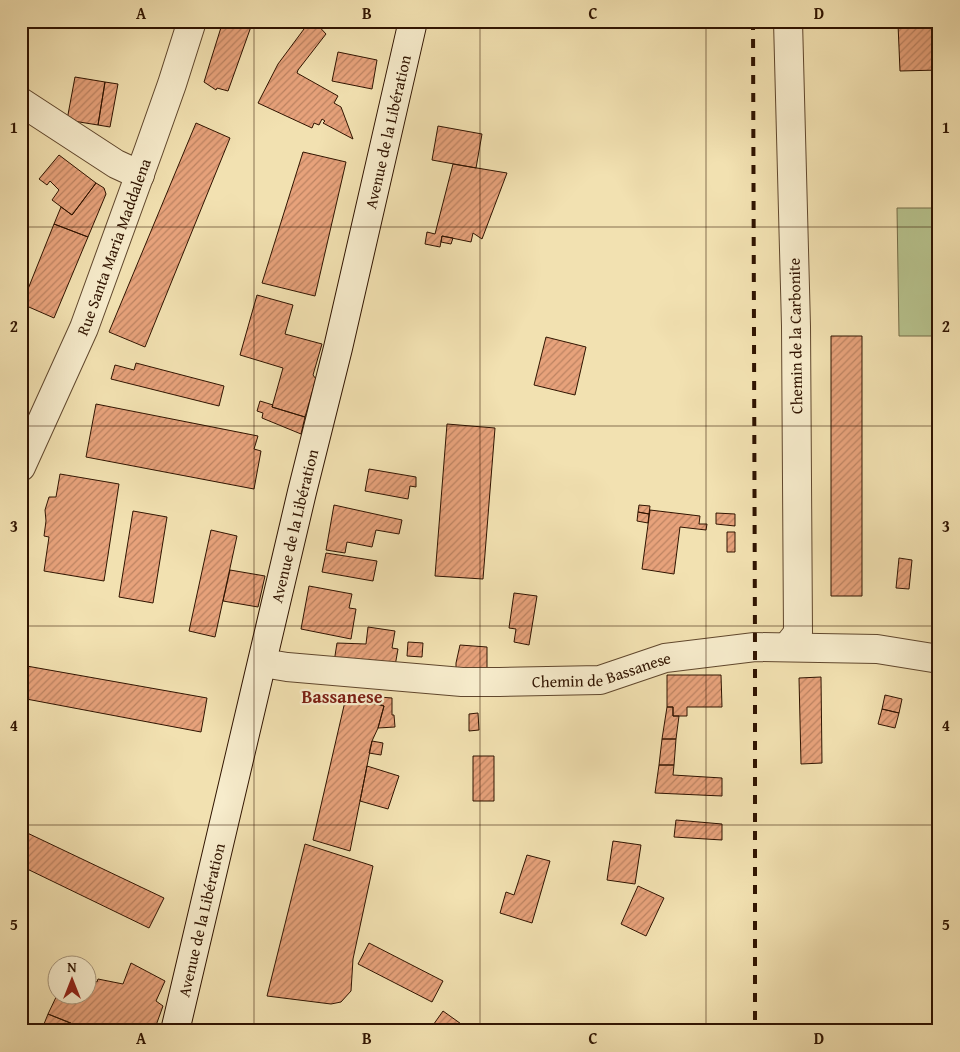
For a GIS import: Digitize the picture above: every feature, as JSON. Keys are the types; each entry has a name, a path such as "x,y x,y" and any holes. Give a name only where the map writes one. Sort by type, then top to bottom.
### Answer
{"street":[{"name":"Rue Santa Maria Maddalena","path":"21,467 84,328 140,175 192,21"},
{"name":"Avenue de la Libération","path":"175,1031 302,492 338,348 413,21"},
{"name":"Chemin de la Carbonite","path":"787,647 798,633 796,326 788,21"},
{"path":"21,102 116,164 140,175"},
{"name":"Chemin de Bassanese","path":"263,663 287,667 462,682 600,680 665,658 755,647 877,649 939,659"}],"green space":[{"path":"897,208 939,208 939,336 899,336"}],"building":[{"path":"223,21 253,21 228,91 217,88 216,90 204,82"},
{"path":"312,21 326,34 297,73 338,96 334,103 341,107 353,139 323,123 325,121 322,119 319,125 314,123 312,128 258,103 278,64"},
{"path":"891,21 939,21 939,70 900,71 898,24 891,24"},
{"path":"338,52 377,60 372,89 332,81"},
{"path":"75,77 105,82 98,125 67,120"},
{"path":"105,82 118,84 110,127 98,125"},
{"path":"196,123 230,138 145,347 109,332"},
{"path":"438,126 482,134 476,168 432,160"},
{"path":"303,152 346,162 315,296 262,283"},
{"path":"59,155 96,183 72,215 52,200 59,190 50,181 47,185 39,179"},
{"path":"453,164 507,173 482,239 473,233 471,242 442,236 440,247 425,244 427,232 435,234"},
{"path":"96,183 104,188 106,194 88,237 54,224 61,207 72,215"},
{"path":"54,224 88,237 54,318 22,304"},
{"path":"442,236 453,238 451,244 441,242"},
{"path":"257,295 293,305 285,334 322,344 313,375 316,379 305,417 272,407 283,368 240,355"},
{"path":"831,336 862,336 862,596 831,596"},
{"path":"546,337 586,347 575,395 534,385"},
{"path":"136,363 224,386 219,406 111,379 115,365 134,370"},
{"path":"260,401 273,405 272,407 305,417 301,434 262,418 263,413 257,411"},
{"path":"96,404 258,436 254,449 261,451 254,489 86,457"},
{"path":"447,424 495,428 483,579 435,576"},
{"path":"369,469 416,477 416,487 410,486 408,499 365,491"},
{"path":"60,474 119,484 104,581 44,571 49,537 44,536 45,510 49,497 56,497"},
{"path":"334,505 402,520 399,534 376,530 372,547 347,542 345,553 326,550"},
{"path":"639,505 650,506 649,514 638,512"},
{"path":"650,510 700,516 699,524 707,524 706,530 680,527 674,574 642,569"},
{"path":"133,511 167,517 153,603 119,597"},
{"path":"638,512 649,514 648,523 637,521"},
{"path":"716,513 735,514 735,526 716,524"},
{"path":"211,530 237,536 215,637 189,631"},
{"path":"727,532 735,532 735,552 727,552"},
{"path":"326,553 377,561 373,581 322,572"},
{"path":"899,558 912,560 909,589 896,588"},
{"path":"230,570 265,576 258,607 223,601"},
{"path":"309,586 352,594 349,608 356,609 351,639 301,629"},
{"path":"514,593 537,596 529,645 514,642 516,629 509,628"},
{"path":"368,627 395,631 392,648 398,649 395,666 334,662 337,643 366,644"},
{"path":"408,642 423,643 422,657 407,656"},
{"path":"460,645 487,647 487,671 456,670"},
{"path":"21,665 207,698 201,732 21,698"},
{"path":"667,675 721,675 722,707 687,707 687,716 673,716 673,707 667,707"},
{"path":"821,677 822,763 801,764 799,678"},
{"path":"885,695 902,699 899,713 882,709"},
{"path":"346,697 384,706 372,741 350,851 313,840"},
{"path":"379,697 392,698 392,715 394,715 395,727 378,728 384,706 379,704"},
{"path":"667,707 673,707 673,716 679,716 676,739 662,739"},
{"path":"882,709 899,713 895,728 878,724"},
{"path":"478,713 479,730 469,731 469,714"},
{"path":"662,739 676,739 674,765 659,765"},
{"path":"372,741 383,743 381,755 369,753"},
{"path":"473,756 494,756 494,801 473,801"},
{"path":"659,765 674,765 673,775 722,778 722,796 655,793"},
{"path":"367,766 399,776 388,809 360,801"},
{"path":"676,820 722,824 722,840 674,837"},
{"path":"21,830 164,898 149,928 21,866"},
{"path":"613,841 641,845 635,884 607,880"},
{"path":"305,844 373,866 353,959 351,991 341,1002 331,1004 267,996"},
{"path":"527,855 550,861 532,923 500,913 506,892 514,895"},
{"path":"638,886 664,898 646,936 621,924"},
{"path":"369,943 443,981 432,1002 358,964"},
{"path":"131,963 165,981 156,1001 163,1006 154,1031 81,1031 82,1028 48,1014 53,1004 98,1004 98,979 123,984"},
{"path":"443,1011 471,1031 435,1031 431,1028"},
{"path":"48,1014 71,1023 68,1031 60,1031 44,1024"}],"railway":[{"path":"753,21 755,1031"}],"district":[{"name":"Bassanese","path":"342,697"}]}
